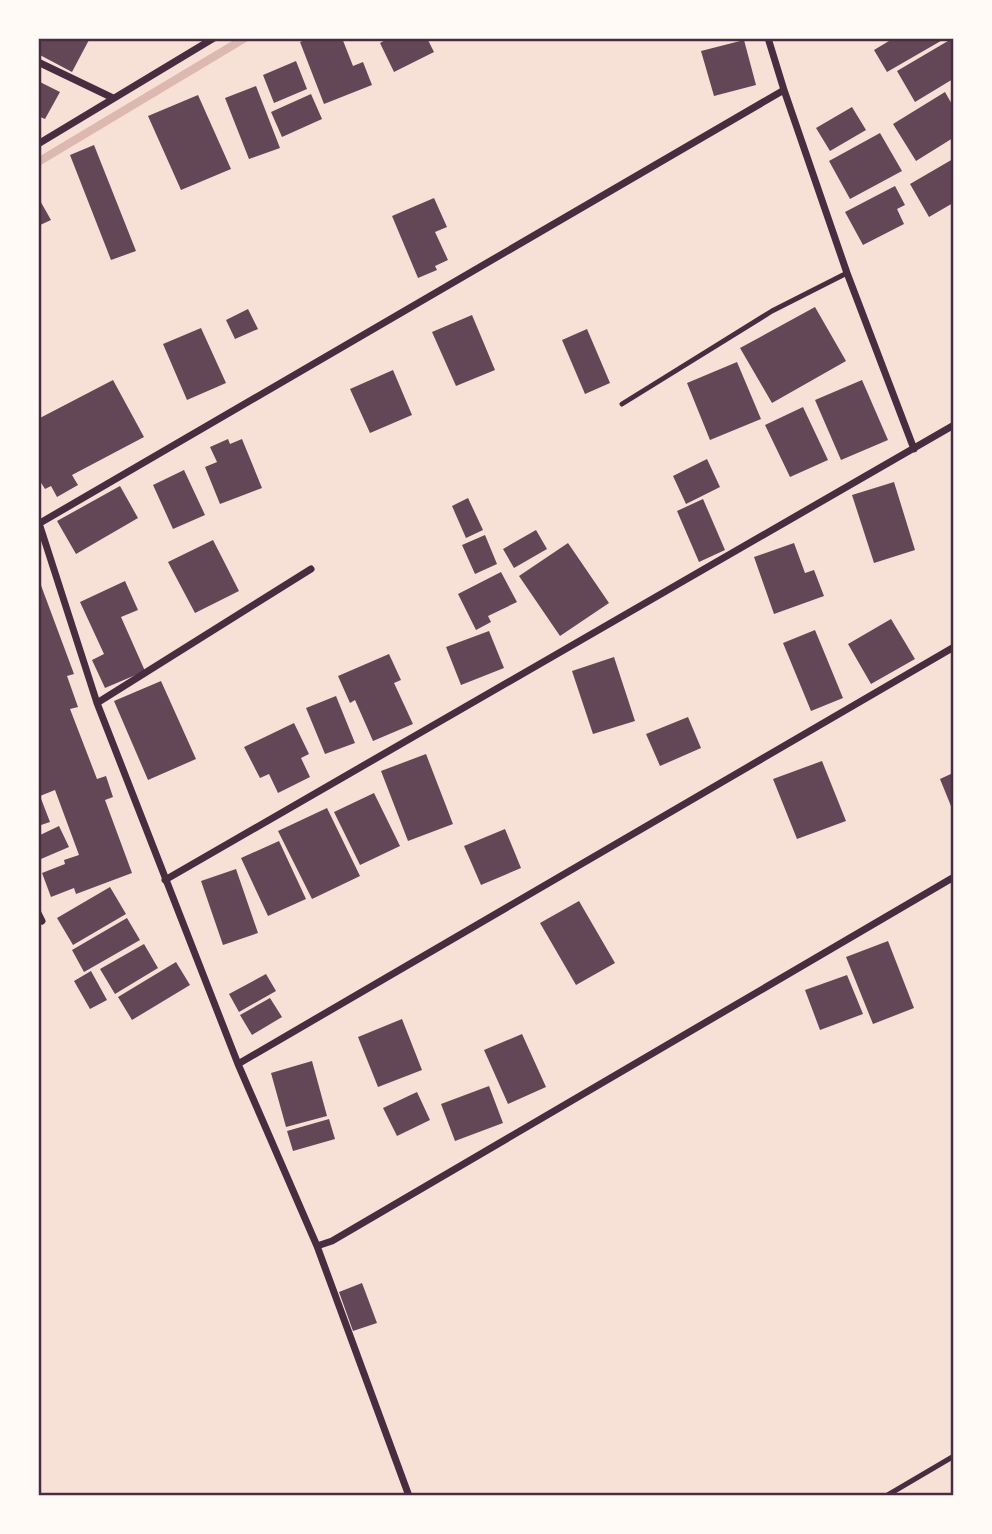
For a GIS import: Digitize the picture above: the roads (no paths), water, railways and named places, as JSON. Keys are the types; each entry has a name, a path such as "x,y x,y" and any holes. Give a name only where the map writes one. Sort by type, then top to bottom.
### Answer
{"street":[{"path":"38,144 214,38"},
{"path":"768,38 783,90 847,273 914,449"},
{"path":"38,62 113,99"},
{"path":"409,1496 317,1246 238,1064 97,703 39,522 783,90"},
{"path":"165,880 954,425"},
{"path":"97,703 311,569"},
{"path":"238,1064 954,647"},
{"path":"317,1246 344,1234 954,877"}],"lane":[{"path":"622,404 772,310 847,273"},
{"path":"886,1496 954,1456"}],"waterway":[{"path":"38,162 245,38"}]}
